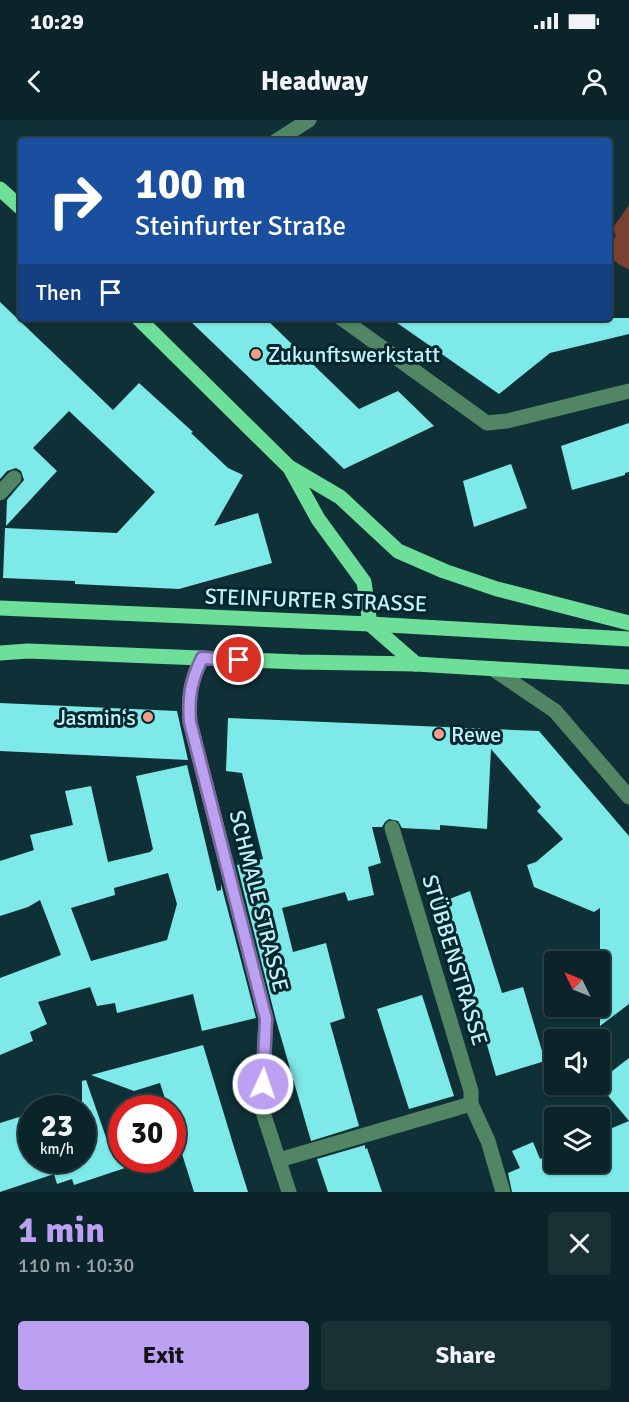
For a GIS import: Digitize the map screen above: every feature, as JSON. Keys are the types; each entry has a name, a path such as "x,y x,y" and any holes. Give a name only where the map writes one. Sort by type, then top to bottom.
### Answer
{"main road":[{"path":"0,189 18,205"},
{"path":"141,321 289,467 339,497 398,551 444,572 497,589 629,623"},
{"path":"289,467 318,519 364,582 370,624 416,664"},
{"name":"STEINFURTER STRASSE","path":"0,608 370,624 629,639"},
{"path":"0,653 28,651 416,664 629,677"}],"street":[{"path":"281,138 309,120"},
{"path":"345,321 487,423 507,421 629,391"},
{"path":"0,493 14,478"},
{"name":"SCHMALE STRASSE","path":"202,658 193,676 189,706 190,722 266,1019 261,1106 289,1192"},
{"path":"493,669 555,711 629,797"},
{"name":"STÜBBENSTRASSE","path":"392,828 471,1092 471,1104 488,1141 503,1192"},
{"path":"279,1160 471,1104"}],"shaded area":[{"path":"629,205 629,269 612,258 612,245 616,235 612,229"}],"building":[{"path":"0,302 113,410 139,383 193,432 191,433 228,468 243,475 214,526 258,513 272,563 179,589 3,578 5,528 117,533 155,492 69,411 33,448 57,471 6,526 7,500 24,480 21,471 16,468 7,471 0,479"},
{"path":"612,318 629,318 629,334 550,353 499,394 394,321 612,321"},
{"path":"190,321 268,321 359,409 398,391 434,426 344,469"},
{"path":"629,423 629,472 572,490 561,446"},
{"path":"511,464 527,508 474,527 463,481"},
{"path":"0,703 177,711 188,760 0,751"},
{"path":"228,718 539,731 629,836 629,1004 600,1026 600,1017 610,1017 610,951 600,951 600,908 594,912 534,887 527,865 536,862 563,839 537,811 541,807 491,749 487,829 440,825 440,830 402,828 398,821 389,819 382,827 372,827 381,863 368,867 374,895 348,901 345,892 282,908 293,952 326,943 345,1018 330,1023 359,1126 311,1141 276,1020 237,865 263,859 242,773 226,771"},
{"path":"187,765 217,891 221,890 221,884 256,1018 202,1031 193,994 117,1013 115,1003 97,1006 90,987 38,1002 47,1024 30,1032 33,1041 0,1055 0,978 61,955 40,900 28,907 0,916 0,861 34,850 30,835 73,825 65,791 91,786 108,862 150,852 153,849 136,776","holes":["168,873 177,904 167,940 91,961 71,908 115,895 114,888"]},
{"path":"470,891 502,993 523,987 544,1061 496,1076 462,958 450,961 434,905"},
{"path":"422,995 454,1096 409,1109 377,1009"},
{"path":"203,1045 248,1192 194,1192 186,1167 186,1095 164,1095 160,1083 134,1091 91,1075"},
{"path":"629,1058 629,1121 607,1095 610,1095 610,1073"},
{"path":"86,1080 91,1095 82,1095 82,1081"},
{"path":"96,1109 108,1143 108,1173 110,1173 74,1185 72,1179 57,1184 54,1174 0,1192 0,1123 18,1117 18,1173 96,1173"},
{"path":"629,1121 629,1192 512,1192 508,1173 520,1168 512,1151 533,1142 540,1159 544,1157 544,1173 610,1173 610,1129"},
{"path":"365,1145 382,1192 328,1192 317,1159"}],"place":[{"name":"Zukunftswerkstatt","path":"256,354"},
{"name":"Jasmin‘s","path":"148,717"},
{"name":"Rewe","path":"439,734"}],"route":[{"path":"239,660 202,658 193,676 189,706 190,722 266,1019 263,1084"}]}
